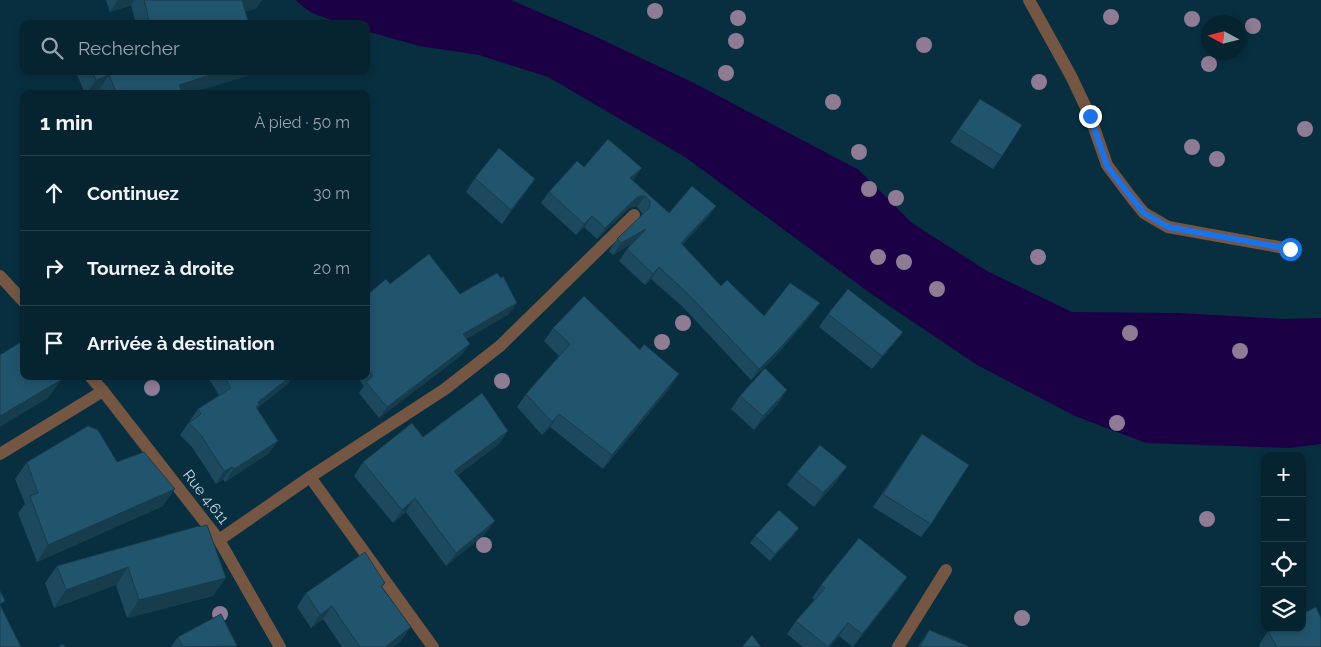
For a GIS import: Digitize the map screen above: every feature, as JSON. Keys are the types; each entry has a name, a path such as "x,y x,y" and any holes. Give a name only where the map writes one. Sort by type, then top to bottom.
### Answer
{"street":[{"path":"1029,0 1071,76 1090,116 1107,166 1144,213 1168,227 1290,249"},
{"path":"219,540 310,477 444,389 500,346 634,216"},
{"path":"0,276 20,298"},
{"name":"Rue 4.611","path":"93,380 219,540 278,646"},
{"path":"0,454 103,391"},
{"path":"310,477 433,647"},
{"path":"898,647 946,570"}],"shaded area":[{"path":"295,0 511,0 590,34 694,83 859,170 912,223 987,271 1072,312 1179,313 1283,319 1321,318 1321,444 1289,448 1146,443 1075,416 977,365 870,293 685,157 548,77 479,55 419,46 370,32 370,20 331,20 310,12"}],"building":[{"path":"144,0 242,0 248,20 149,20"},
{"path":"94,75 109,75 96,80"},
{"path":"109,75 210,75 179,85 181,90 115,90"},
{"path":"980,99 1022,125 1002,156 959,129"},
{"path":"608,139 642,168 630,178 669,213 692,186 716,206 681,243 721,286 727,280 764,316 790,283 820,303 759,369 690,296 659,267 653,274 627,249 646,229 621,243 617,239 648,209 650,201 645,196 636,198 605,228 592,216 584,224 549,192 577,161 584,167"},
{"path":"499,148 535,179 511,210 475,178"},
{"path":"429,254 460,294 497,273 501,278 503,276 517,303 463,334 470,344 387,407 366,382 373,376 370,372 370,293 386,279 390,284"},
{"path":"848,289 903,332 882,356 828,314"},
{"path":"584,296 640,350 644,344 679,374 612,455 559,414 552,422 526,394 570,344 553,328"},
{"path":"20,343 20,380 61,380 0,416 0,355"},
{"path":"765,368 787,390 763,416 740,396"},
{"path":"226,380 286,380 258,402 259,405 256,407 278,441 234,469 232,467 224,471 201,435 189,423 201,414 198,409 231,388"},
{"path":"482,393 508,431 454,471 495,521 456,553 415,498 402,510 363,462 412,423 423,437"},
{"path":"88,426 98,430 117,462 144,452 175,489 48,545 30,496 38,493 27,462"},
{"path":"922,434 969,465 931,524 883,494"},
{"path":"820,445 847,467 823,493 797,472"},
{"path":"779,510 799,528 775,554 755,536"},
{"path":"207,525 226,578 139,600 128,567 66,590 57,566 199,526"},
{"path":"859,538 907,577 862,634 848,623 828,647 796,621 825,588 821,585"},
{"path":"365,552 385,583 381,586 411,627 385,647 360,647 332,606 320,615 306,593"},
{"path":"0,591 5,601 0,604"},
{"path":"0,605 21,647 0,647"},
{"path":"1316,607 1321,618 1321,647 1277,647 1269,632 1306,632 1306,612"},
{"path":"221,614 237,646 183,647 178,637"},
{"path":"929,630 968,646 920,647"},
{"path":"752,635 761,647 742,647"}],"route":[{"path":"1090,116 1107,166 1144,213 1168,227 1290,249"}]}
